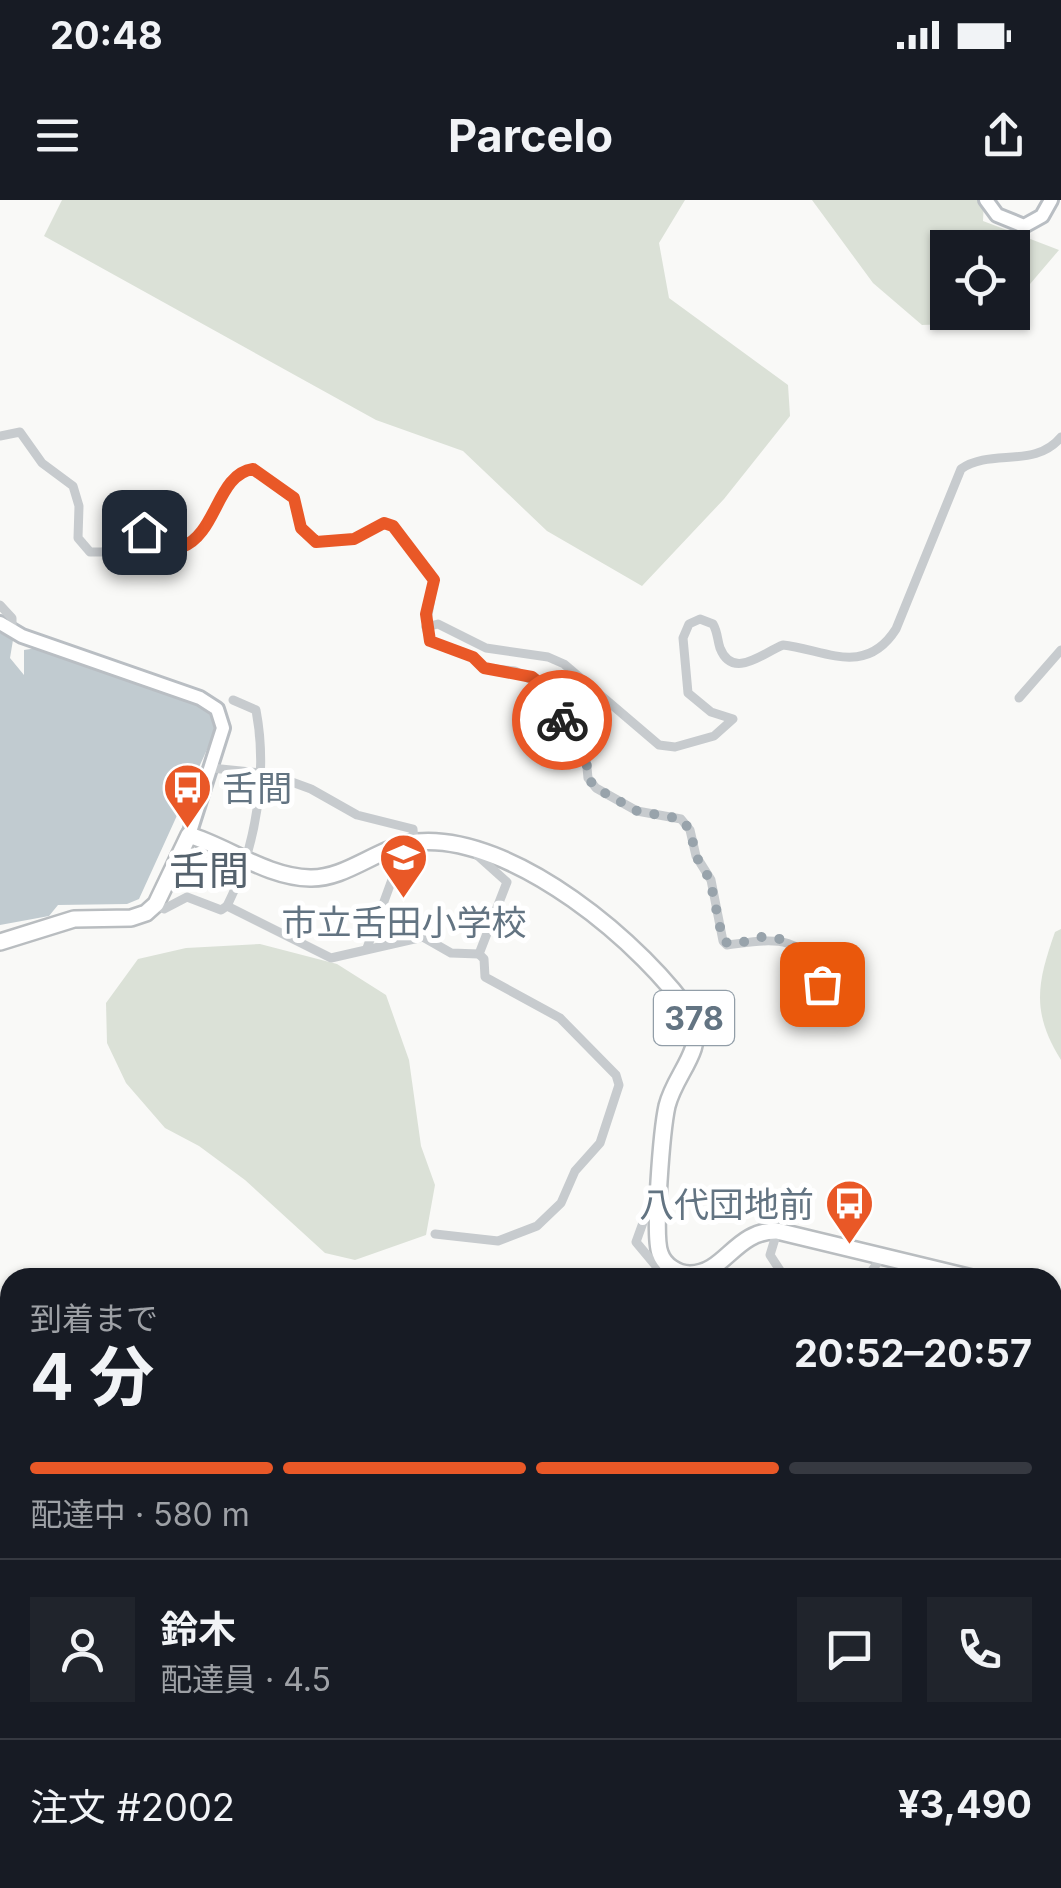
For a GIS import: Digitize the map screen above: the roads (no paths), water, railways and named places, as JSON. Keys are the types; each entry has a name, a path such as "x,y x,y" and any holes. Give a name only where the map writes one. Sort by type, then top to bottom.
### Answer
{"highway":[{"name":"378","path":"188,835 290,876 320,878 410,843 459,844 503,860 592,910 695,1020 696,1045 668,1104 661,1183 659,1252 674,1268"},
{"path":"0,942 74,919 131,918 156,904 188,835"},
{"name":"378","path":"712,1268 751,1234 777,1231"},
{"path":"777,1231 935,1268"}],"main road":[{"path":"986,200 997,215 1024,226 1042,216 1051,200"},
{"path":"6,627 214,706 223,728 188,835"}],"street":[{"path":"0,436 20,432 42,463 74,486 79,506 78,538 90,552 102,552 154,529 182,547 192,544 202,535 234,479 253,469 294,498 301,528 316,542 354,539 384,523 393,526 434,580 426,627 434,644 473,657 484,668 515,671 542,683 565,727 585,747 588,778 596,788 637,811 681,819 690,830 696,856 710,880 723,941 733,944 778,938 808,959 822,984"},
{"path":"426,627 438,624 486,648 556,661 654,742 690,744 723,732 733,720 711,712 688,693 683,638 688,624 700,619 712,624 725,656 737,664 753,662 783,645 838,659 881,646 896,629 961,469 980,460 1036,455 1061,438"},
{"path":"0,605 12,618 6,627"},
{"path":"1020,698 1061,650"},
{"path":"156,904 164,909 187,897 221,910 228,906 246,860 263,743 256,710 233,700"},
{"path":"210,768 261,773 311,789 357,815 413,829 368,948"},
{"path":"459,844 461,851 489,862 507,882 479,954"},
{"path":"228,906 331,958 423,938 451,952 479,954 484,959 486,977 560,1018 616,1075 620,1085 600,1143 575,1171 562,1203 537,1226 498,1241 435,1234"},
{"path":"657,1268 636,1242 656,1185 661,1183"},
{"path":"777,1231 770,1255 779,1268"},
{"path":"874,1268 883,1254"}],"place":[{"name":"舌間","path":"187,830"},
{"name":"市立舌田小学校","path":"404,900"},
{"name":"八代団地前","path":"849,1246"}],"district":[{"name":"舌間","path":"209,870"}]}
